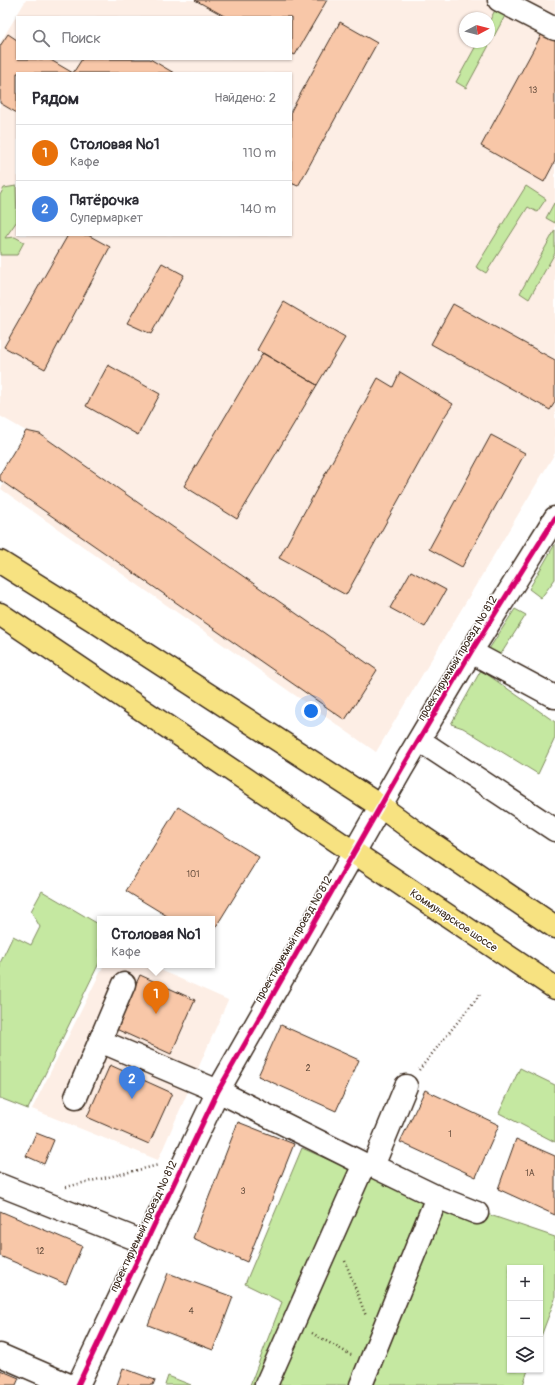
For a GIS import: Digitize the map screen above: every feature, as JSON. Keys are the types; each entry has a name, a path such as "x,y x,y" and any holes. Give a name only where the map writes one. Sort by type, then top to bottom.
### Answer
{"main road":[{"path":"0,548 96,622"},
{"path":"0,562 96,622 380,806 421,836 555,927"},
{"path":"0,614 73,663"},
{"path":"0,625 73,663"},
{"name":"Коммунарское шоссе","path":"73,663 555,988"}],"street":[{"path":"499,0 555,29"},
{"name":"проектируемый проезд № 812","path":"78,1385 218,1091 380,806 471,652 555,518"},
{"path":"471,652 555,696"},
{"path":"419,740 555,830"},
{"path":"76,1097 124,984"},
{"path":"100,1041 218,1091 368,1165 437,1197 477,1213"},
{"path":"266,1385 333,1232 368,1165 406,1086"},
{"path":"0,1186 29,1196 146,1243"},
{"path":"361,1385 437,1197"},
{"path":"0,1355 69,1385"}],"path":[{"path":"406,1086 481,993"},
{"path":"29,1196 162,1164"},
{"path":"333,1232 377,1344"},
{"path":"294,1323 369,1365"}],"shaded area":[{"path":"26,0 555,0 555,453 376,752 1,489 26,431 0,416 0,43 16,17 16,60 292,60 292,16 16,16"},
{"path":"102,968 156,968 228,1000 158,1160 32,1109"}],"green space":[{"path":"496,8 506,14 495,34 495,12"},
{"path":"475,48 488,48 466,88 456,82"},
{"path":"16,186 16,222 5,238 15,237 24,242 17,255 0,255 0,195 4,188"},
{"path":"526,186 546,199 537,212 528,207 486,273 476,267"},
{"path":"554,203 555,204 555,223 546,218"},
{"path":"555,230 555,253 529,299 520,293"},
{"path":"555,544 555,579 541,598 529,589"},
{"path":"515,609 526,615 499,657 489,649"},
{"path":"481,670 555,722 555,738 538,774 463,728 451,724"},
{"path":"42,891 97,923 97,967 28,1109 0,1098 0,963 13,936 31,945 40,927 31,911"},
{"path":"520,1068 555,1085 555,1142 499,1113"},
{"path":"302,1148 336,1163 555,1237 555,1299 543,1331 543,1265 507,1265 507,1373 527,1373 523,1385 250,1385 282,1302 245,1284"},
{"path":"168,1376 191,1385 165,1385"}],"building":[{"path":"195,0 327,0 295,55 292,54 292,16 224,16"},
{"path":"340,22 377,43 298,186 292,183 292,109"},
{"path":"545,28 555,33 555,161 544,182 481,146"},
{"path":"8,34 16,39 16,60 51,60 71,72 16,72 16,112 0,103 0,46"},
{"path":"81,60 152,60 172,72 74,72"},
{"path":"67,236 90,236 110,247 45,369 4,347"},
{"path":"162,263 184,275 151,334 127,323"},
{"path":"284,302 345,338 317,385 257,350"},
{"path":"453,304 555,360 555,402 550,410 431,344"},
{"path":"263,353 317,385 237,519 184,486"},
{"path":"108,365 160,394 138,435 86,406"},
{"path":"400,372 453,404 346,595 279,558 378,378 393,387"},
{"path":"26,431 40,434 377,670 345,720 0,480 0,474"},
{"path":"491,435 525,453 462,567 429,549"},
{"path":"411,571 446,590 425,627 390,608"},
{"path":"178,807 259,857 215,928 215,916 167,916 126,891"},
{"path":"140,975 195,1000 171,1054 116,1029"},
{"path":"281,1025 359,1060 336,1111 258,1076"},
{"path":"110,1065 172,1093 149,1144 87,1117"},
{"path":"425,1090 499,1125 476,1177 400,1142"},
{"path":"238,1122 294,1144 247,1262 193,1238"},
{"path":"36,1133 54,1140 44,1164 26,1156"},
{"path":"516,1139 555,1156 555,1215 498,1189"},
{"path":"0,1211 82,1246 66,1284 0,1256"},
{"path":"168,1273 233,1297 213,1350 148,1325"},
{"path":"123,1368 155,1380 153,1385 117,1385"},
{"path":"0,1370 19,1378 16,1385 0,1385"}],"cycle path":[{"path":"78,1385 218,1091 401,770 471,652 555,518"}],"place":[{"name":"Столовая №1","path":"156,1014"},
{"name":"Пятёрочка","path":"132,1099"}]}
